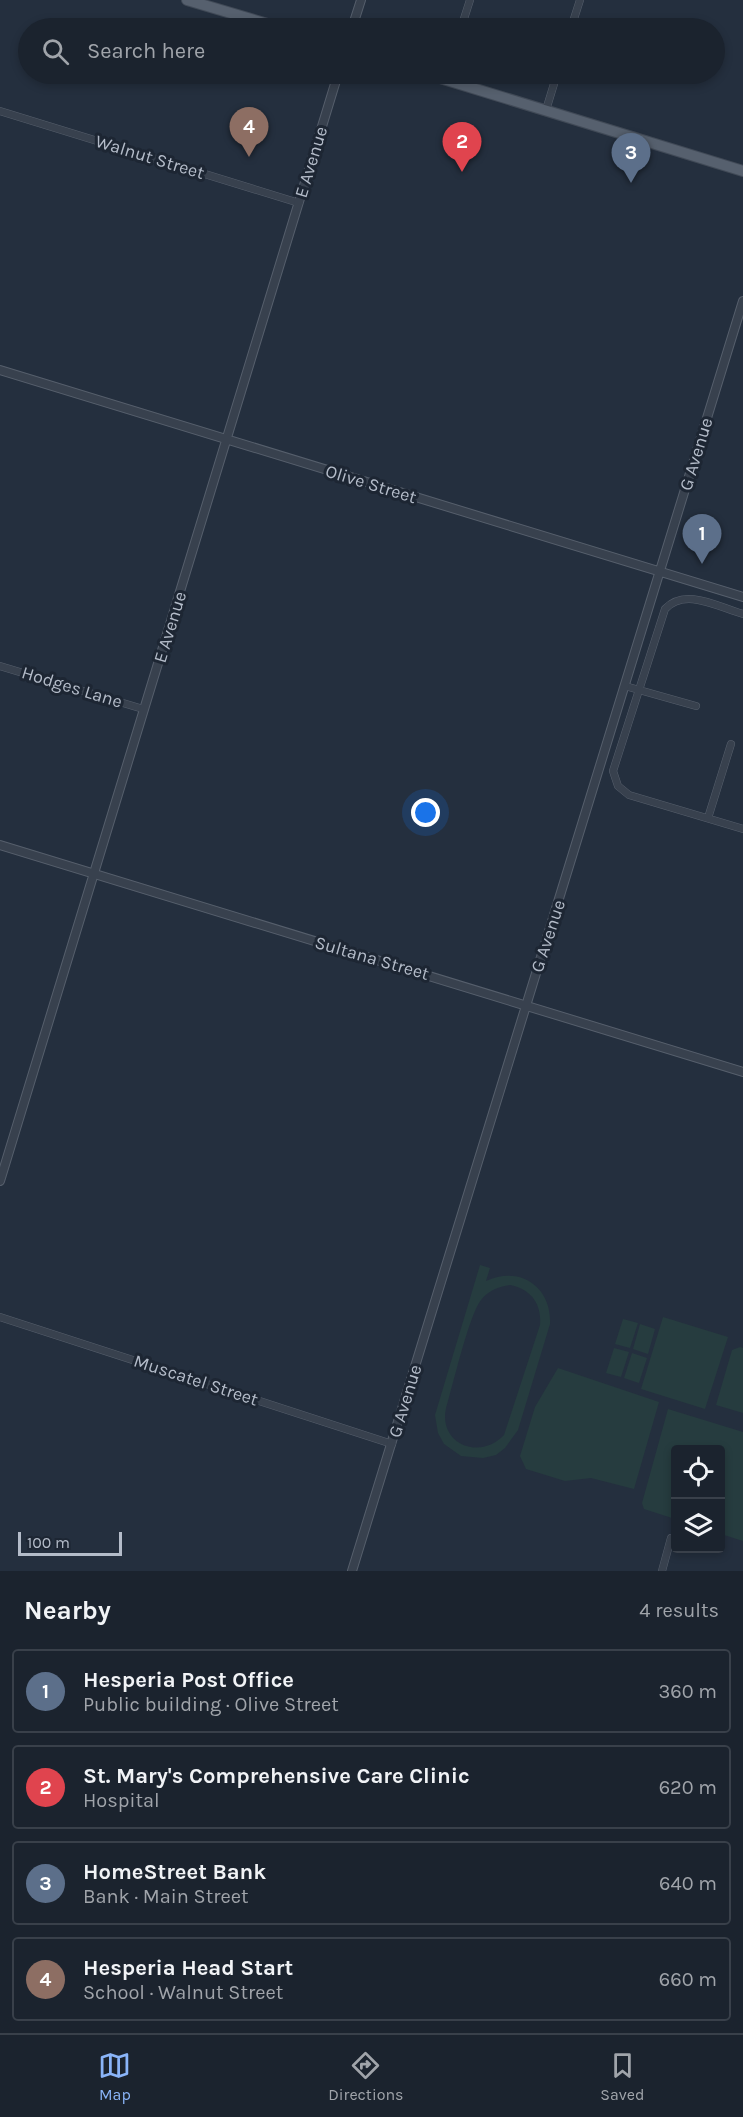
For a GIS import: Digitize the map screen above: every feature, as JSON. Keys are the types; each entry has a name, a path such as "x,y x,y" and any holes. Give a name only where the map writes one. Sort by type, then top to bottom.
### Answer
{"main road":[{"path":"187,0 247,18"},
{"path":"470,84 743,171"}],"street":[{"path":"355,18 361,0"},
{"path":"464,18 470,0"},
{"path":"574,18 580,0"},
{"name":"E Avenue","path":"0,1181 95,875 143,709 163,653 224,439 335,84"},
{"path":"546,110 554,84"},
{"name":"Walnut Street","path":"0,111 299,203"},
{"name":"G Avenue","path":"352,1571 743,301"},
{"name":"Olive Street","path":"0,370 743,597"},
{"path":"743,614 690,598 674,600 665,609 613,771 618,786 629,795 743,829"},
{"name":"Hodges Lane","path":"0,666 143,709"},
{"path":"625,686 696,706"},
{"path":"708,818 731,744"},
{"name":"Sultana Street","path":"0,846 527,1004 743,1072"},
{"name":"Muscatel Street","path":"0,1317 392,1444"},
{"path":"662,1571 671,1538"}],"green space":[{"path":"480,1265 490,1268 486,1281 511,1276 532,1283 546,1299 550,1324 518,1430 505,1448 496,1455 483,1458 461,1456 444,1444 438,1433 435,1415","holes":["510,1285 534,1299 539,1310 540,1325 504,1435 484,1447 463,1445 448,1431 445,1421 446,1408 471,1320 476,1308 487,1294"]},
{"path":"663,1317 728,1337 705,1409 641,1389"},
{"path":"623,1319 638,1323 630,1348 615,1344"},
{"path":"640,1324 655,1329 648,1354 633,1349"},
{"path":"614,1348 629,1352 621,1377 606,1373"},
{"path":"743,1348 743,1413 716,1405 732,1350"},
{"path":"632,1353 647,1358 639,1383 624,1378"},
{"path":"558,1368 659,1402 634,1489 591,1478 565,1481 526,1469 520,1456 535,1407"},
{"path":"668,1409 743,1432 743,1541 725,1535 725,1445 671,1445 671,1518 644,1509 642,1503"}],"place":[{"name":"Hesperia Head Start","path":"249,157"},
{"name":"St. Mary's Comprehensive Care Clinic","path":"462,172"},
{"name":"HomeStreet Bank","path":"631,183"},
{"name":"Hesperia Post Office","path":"702,564"}]}
